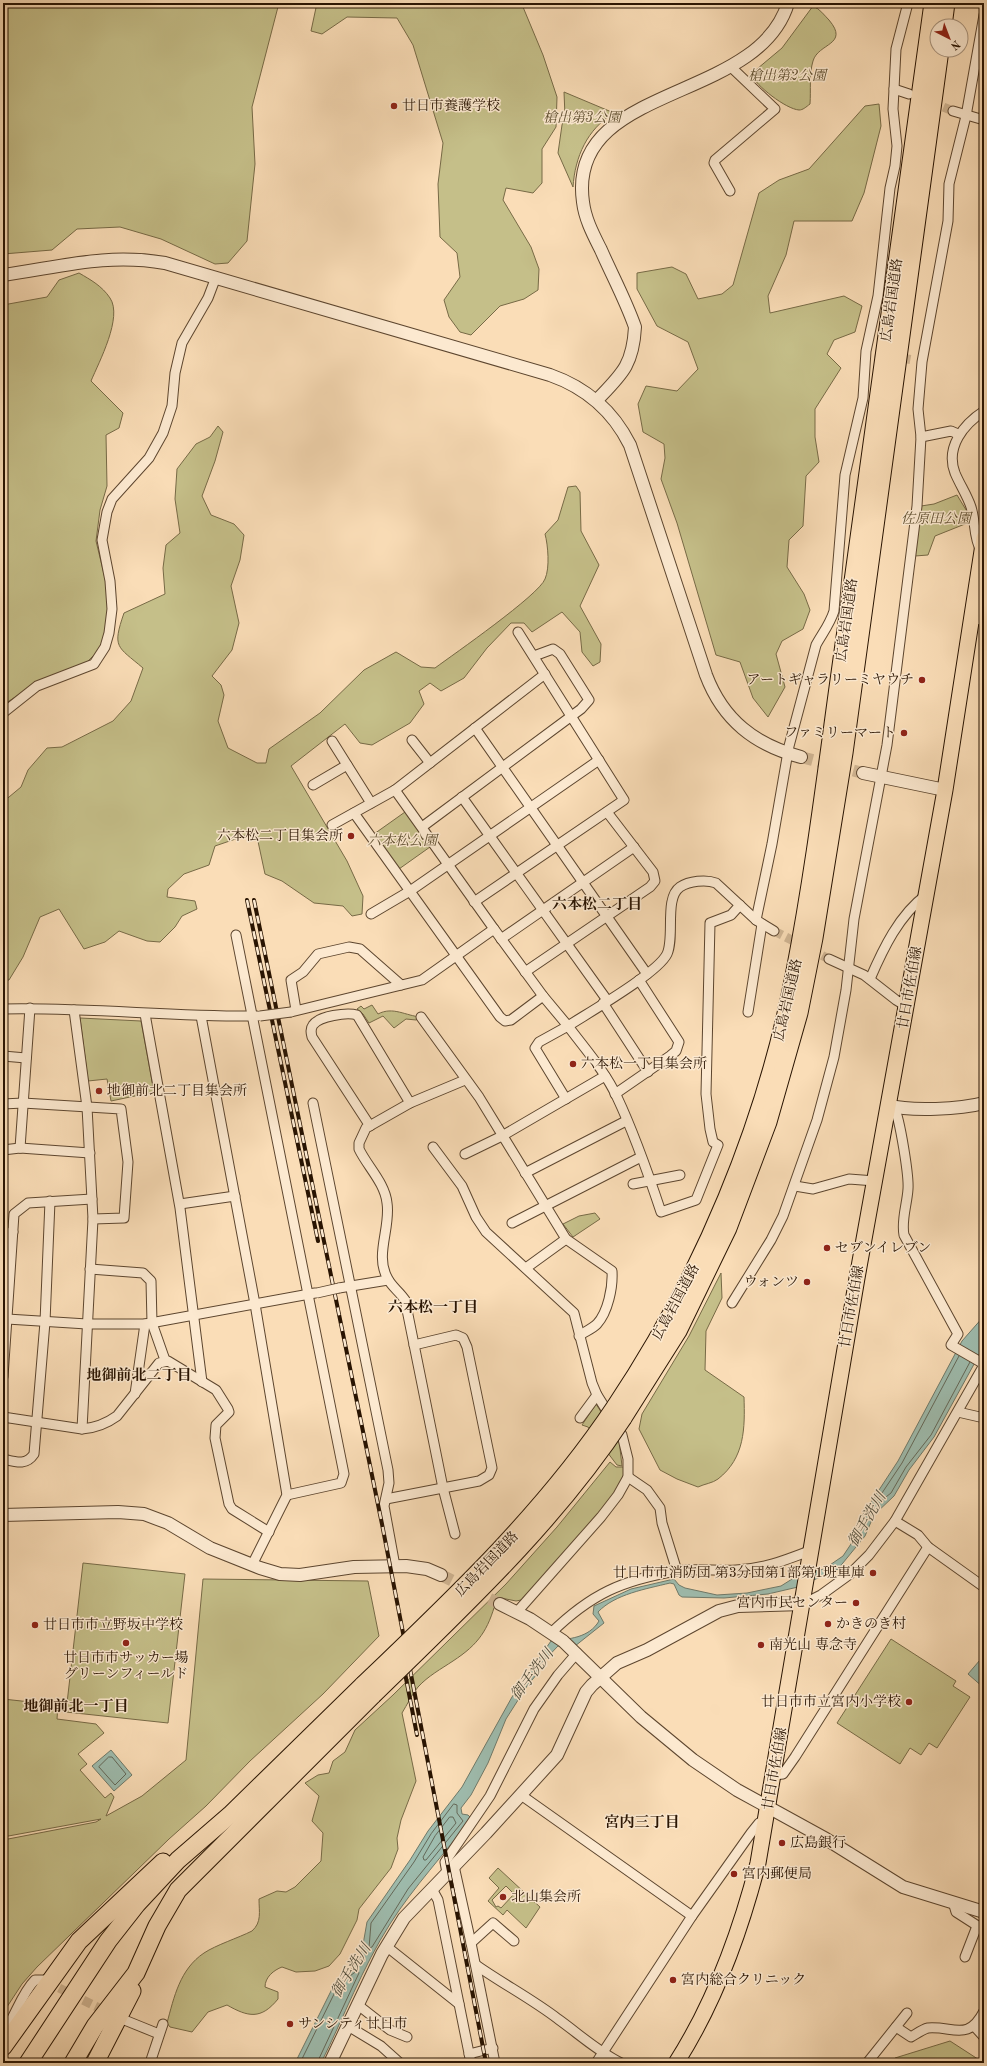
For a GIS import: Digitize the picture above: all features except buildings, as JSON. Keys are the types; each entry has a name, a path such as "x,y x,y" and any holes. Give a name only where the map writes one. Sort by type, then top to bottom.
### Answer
{"highway":[{"name":"広島岩国道路","path":"619,1413 700,1257 730,1188 767,1082 795,973 831,751 845,635 933,3"},
{"path":"944,18 946,3"},
{"name":"広島岩国道路","path":"142,1962 160,1920 178,1890 240,1829 368,1690 513,1537 619,1413 678,1331 728,1228 768,1122 800,1013 814,938 844,753 939,58"},
{"name":"広島岩国道路","path":"178,1860 230,1815 319,1729 368,1690"},
{"path":"3,2047 79,1941 147,1876 262,1771 300,1745 319,1729"},
{"path":"147,1876 178,1860"},
{"path":"28,2063 108,1941 138,1904 178,1860"},
{"path":"73,2063 91,2032 130,1984 142,1962"},
{"path":"95,2063 135,1986 142,1962"}],"main road":[{"name":"廿日市佐伯線","path":"676,2063 708,2005 732,1950 750,1892 767,1814 875,1181 891,1106 906,1006 978,619 984,538"}],"street":[{"path":"597,400 623,372 630,362 634,346 635,327 586,218 582,200 585,167 599,140 622,118 745,59 766,41 777,26 788,3"},
{"path":"748,1012 759,922 788,753 816,645 831,621 834,611 845,475 863,398 878,296 890,188 897,146 893,109 896,49 908,3"},
{"path":"732,1303 784,1216 817,1120 834,1057 846,990 854,919 887,745 917,506 921,437 918,409 918,361 948,221 949,184 966,116 984,15"},
{"path":"730,191 714,163 715,160 775,109 731,67"},
{"path":"894,88 909,94"},
{"path":"953,111 984,120"},
{"path":"3,275 79,262 114,258 165,263 550,375 573,384 597,400 618,424 630,445 706,675 714,695 727,713 753,736 774,749 801,757"},
{"path":"3,713 37,686 94,664 105,646 109,633 112,609 110,581 102,540 106,512 112,499 149,458 163,433 172,406 175,373 180,349 208,298 216,277"},
{"path":"982,553 975,539 973,514 968,498 955,472 952,462 958,434 984,411"},
{"path":"921,437 952,431 958,434"},
{"path":"474,902 624,800 518,632"},
{"path":"422,827 572,716 589,700 560,654 553,649 534,656"},
{"path":"332,825 395,790 545,674"},
{"path":"475,728 647,974"},
{"path":"412,740 430,763"},
{"path":"332,741 371,803"},
{"path":"371,914 410,891 599,760"},
{"path":"313,785 347,765"},
{"path":"863,773 945,790"},
{"path":"395,790 525,972 598,1064 615,1094 650,1180 660,1212 696,1200 718,1145 713,1142 706,1094 710,923 731,915 740,905"},
{"path":"462,797 605,1001 648,1072"},
{"path":"354,812 495,1011 505,1021 511,1020 543,996"},
{"path":"525,972 650,887 655,881 653,872 607,812"},
{"path":"501,938 634,847"},
{"path":"566,1099 535,1048 539,1042 568,1026 655,969 666,955 672,939 670,922 674,895 680,887 708,880 716,883 759,922 774,931"},
{"path":"870,979 889,938 915,904 927,894"},
{"path":"3,1009 30,1008 201,1016 256,1016 293,1011 422,980 494,929"},
{"path":"236,935 256,1016 313,1293 344,1474 341,1483 287,1495"},
{"path":"293,1011 291,980 303,972 318,954 349,947 360,950 401,985"},
{"path":"829,959 870,979 895,1000 906,1006"},
{"path":"615,1094 676,1051 679,1042 639,980"},
{"path":"20,1148 30,1008"},
{"path":"74,1010 87,1107 93,1219 82,1429"},
{"path":"370,1126 312,1037 311,1030 313,1024 321,1019 349,1013 357,1015 410,1103"},
{"path":"145,1014 180,1204 202,1382"},
{"path":"201,1016 255,1304 287,1495 252,1565"},
{"path":"421,1017 479,1098 566,1239 612,1271 613,1284 602,1318 596,1325 579,1336"},
{"path":"3,1056 26,1058"},
{"path":"464,1154 502,1136 605,1076"},
{"path":"455,1534 442,1488 405,1300 388,1280 384,1270 382,1254 388,1220 387,1202 381,1186 359,1149 366,1128 410,1103 465,1080"},
{"path":"3,1104 23,1102 121,1109 128,1162 124,1218 93,1219"},
{"path":"313,1103 388,1470 389,1482 384,1506 395,1566"},
{"path":"891,1106 907,1109 956,1107 984,1103"},
{"path":"330,2063 386,1946 404,1918 521,1795 561,1749 588,1689 600,1677 622,1660 647,1650 719,1611 738,1606 821,1595 850,1574 869,1555 895,1521 958,1412 982,1363 956,1350 950,1345 958,1334 904,1235 903,1222 908,1184 900,1123 891,1106"},
{"path":"525,1173 626,1121"},
{"path":"433,1147 462,1186 476,1217 486,1232 574,1313 579,1336 597,1395 622,1436 628,1459 628,1477 618,1495 601,1518 517,1612"},
{"path":"3,1150 20,1148 90,1153"},
{"path":"512,1223 640,1157"},
{"path":"633,1184 680,1175"},
{"path":"795,1186 813,1189 848,1179 875,1181"},
{"path":"180,1204 235,1196"},
{"path":"3,1377 14,1214 20,1207 28,1202 92,1199"},
{"path":"3,1459 21,1463 29,1461 34,1454 45,1322 50,1201"},
{"path":"3,1234 13,1232"},
{"path":"526,1268 566,1239"},
{"path":"90,1269 143,1273 152,1281 149,1324 135,1395"},
{"path":"7,1319 87,1324 149,1324 388,1280"},
{"path":"149,1324 165,1360 216,1390 228,1409 229,1412 226,1417 216,1425 215,1438 229,1504 232,1509 269,1532"},
{"path":"386,1499 479,1480 489,1475 492,1468 467,1347 463,1338 456,1335 414,1345"},
{"path":"3,1417 82,1429 93,1428 109,1422 117,1416 159,1363 165,1360"},
{"path":"580,1418 597,1395"},
{"path":"958,1412 984,1418"},
{"path":"628,1477 647,1490 660,1508 662,1523 677,1571"},
{"path":"3,1515 118,1512 144,1514 168,1523 210,1548 270,1572 290,1575 363,1566 395,1566 416,1567 441,1575"},
{"path":"895,1521 918,1535 928,1547 984,1587"},
{"path":"774,1775 783,1774 795,1757 928,1547"},
{"path":"553,1634 573,1612 587,1602 617,1586 677,1571 734,1570 768,1567 811,1552"},
{"path":"500,1604 517,1612 553,1634 577,1653 641,1717 693,1760 737,1790 767,1814 826,1838 892,1881 908,1889 984,1912"},
{"path":"495,2063 471,1943 450,1869 445,1862 490,1796 534,1709 558,1675 577,1653"},
{"path":"521,1795 692,1916"},
{"path":"596,2063 692,1916 750,1832 767,1814"},
{"path":"432,1889 438,1900 470,2058 493,2048"},
{"path":"953,1902 956,1912 980,1928 965,1956"},
{"path":"471,1943 493,1923 514,1941"},
{"path":"386,1946 459,2004"},
{"path":"476,1965 495,1978 511,1986 559,2019 602,2053 620,2063"},
{"path":"3,2033 15,2016 29,1986 35,1980 44,1980"},
{"path":"358,2005 390,2030 408,2037"},
{"path":"896,2027 911,2037 927,2028 964,2030 974,2026 984,2011"},
{"path":"866,2063 907,2013"},
{"path":"122,2019 159,2034"},
{"path":"150,2063 162,2024"},
{"path":"348,2026 381,2046 400,2063"},
{"path":"974,2026 984,2038"}],"green space":[{"path":"3,3 279,3 252,107 255,164 247,241 228,263 215,264 161,239 120,227 77,229 52,250 3,254"},
{"path":"317,3 526,3 523,7 543,55 557,97 556,127 542,149 542,183 533,193 506,188 503,200 531,247 539,269 538,290 524,299 500,306 471,335 460,332 449,317 444,300 460,277 457,253 440,237 438,184 443,143 413,45 397,18 347,17 322,34 311,31"},
{"name":"槍出第2公園","path":"813,6 820,10 829,20 835,28 836,34 831,43 816,55 813,61 810,104 799,110 787,106 772,96 759,85 751,74 782,48"},
{"name":"槍出第3公園","path":"564,92 614,113 596,127 584,145 576,165 573,187 558,153 562,125 565,116"},
{"path":"879,104 881,126 864,193 852,221 794,221 786,255 768,296 770,313 844,296 862,306 855,332 834,340 827,354 841,368 815,409 815,437 819,462 806,476 803,526 789,540 787,567 804,594 810,610 803,629 782,641 776,654 785,687 768,717 753,698 740,662 716,655 677,523 661,479 665,458 664,444 643,432 638,404 646,386 677,391 698,369 688,342 657,326 637,289 637,273 672,267 686,274 698,299 722,294 733,285 759,193 779,180 809,169 865,106"},
{"path":"79,273 100,287 110,298 113,306 114,316 112,328 91,381 123,413 119,428 106,435 107,486 100,510 96,541 110,599 107,631 101,648 85,664 43,679 3,705 3,305 47,297 59,280"},
{"path":"218,426 223,432 215,461 202,496 211,515 234,524 244,535 240,560 231,586 239,623 232,650 212,676 221,685 224,695 218,721 228,748 257,763 266,763 269,749 320,713 364,670 396,652 421,667 435,668 495,624 528,598 545,579 548,569 548,556 545,534 558,520 568,487 576,486 580,492 581,531 599,565 580,606 601,644 600,662 593,666 582,652 580,632 562,612 532,632 524,623 511,623 487,648 464,678 441,691 430,683 419,691 424,704 410,723 372,745 360,743 345,724 291,766 347,861 363,896 362,914 352,916 343,906 314,903 282,881 265,874 256,832 215,846 209,865 184,874 168,889 167,897 195,901 197,909 182,916 175,927 160,942 147,941 119,931 105,942 84,949 59,909 40,917 23,957 9,980 3,981 3,802 21,787 28,770 47,748 62,747 113,721 131,701 143,668 127,655 119,645 118,633 120,625 124,613 165,594 163,568 166,545 180,533 175,499 177,469 196,444 210,437"},
{"name":"佐原田公園","path":"957,495 968,513 970,522 935,536 928,555 915,556 921,506 934,504"},
{"name":"六本松公園","path":"405,812 430,847 399,869 374,834"},
{"path":"372,1005 378,1014 394,1011 421,1017 416,1020 406,1019 394,1028 383,1016 369,1023 363,1014 357,1009 361,1006 364,1009"},
{"path":"80,1018 141,1021 154,1092 111,1101 107,1079 88,1081"},
{"path":"595,1213 600,1219 573,1237 563,1224 579,1216"},
{"path":"721,1273 722,1298 706,1331 705,1370 744,1397 742,1442 734,1462 727,1471 718,1479 698,1487 677,1479 660,1470 639,1429 642,1414 689,1336"},
{"path":"596,1404 619,1440 622,1466 617,1465 588,1427 582,1425"},
{"path":"610,1462 616,1467 624,1467 624,1475 619,1488 595,1521 562,1558 521,1600 516,1601 501,1598 496,1601 490,1620 476,1642 470,1649 422,1683 402,1713 416,1781 401,1820 397,1838 398,1849 391,1868 359,1909 357,1920 340,1954 329,1966 315,1971 296,1972 282,1967 273,1972 268,1977 265,1987 278,1992 278,1999 272,2006 260,2013 248,2014 227,2005 208,2012 192,2032 170,2027 167,2023 175,1994 189,1967 209,1950 252,1931 259,1920 259,1899 277,1891 286,1892 295,1887 321,1861 323,1833 312,1821 319,1796 305,1783 318,1775 329,1773 333,1761 345,1752 355,1730 393,1695 506,1584 557,1527"},
{"name":"廿日市市サッカー場 グリーンフィールド","path":"83,1563 185,1574 168,1723 66,1712"},
{"path":"203,1579 368,1581 379,1636 323,1694 250,1761 206,1806 169,1839 37,1967 22,1984 3,2013 3,1840 96,1822 101,1819 3,1837 3,1699 58,1705 57,1719 96,1724 104,1733 78,1754 87,1764 80,1770 105,1798 111,1793 114,1797 106,1816 142,1796 186,1760"},
{"path":"891,1639 956,1681 953,1686 970,1697 937,1748 929,1743 921,1755 910,1748 900,1764 837,1723"},
{"path":"498,1868 540,1907 526,1928 507,1910 503,1915 488,1901 499,1888 489,1878","holes":["506,1886 514,1894 501,1908 498,1906 496,1907 492,1900"]},
{"path":"950,2041 984,2063 896,2063 895,2058"}],"water":[{"name":"御手洗川","path":"984,1316 984,1346 934,1437 909,1470 894,1496 874,1515 865,1536 838,1569 798,1587 768,1594 724,1598 682,1597 679,1595 674,1584 670,1583 631,1593 613,1601 598,1612 604,1623 570,1650 558,1646 538,1667 537,1674 527,1686 506,1719 488,1763 471,1795 461,1808 462,1814 468,1815 471,1818 409,1896 390,1924 362,1975 321,2063 295,2063 336,1981 355,1966 361,1956 367,1922 428,1831 462,1787 512,1697 551,1641 578,1637 590,1631 599,1621 593,1614 594,1606 631,1589 674,1579 679,1585 685,1588 717,1595 747,1593 781,1586 800,1574 824,1569 843,1556 855,1538 858,1522 898,1461 962,1341"},
{"path":"980,1660 984,1664 984,1688 968,1674"},
{"path":"111,1750 132,1775 114,1791 92,1766"}],"tunnel":[{"path":"931,102 953,111"},
{"path":"875,353 913,360"},
{"path":"801,757 863,773"},
{"path":"774,931 829,959"},
{"path":"441,1575 500,1604"},
{"path":"47,1982 109,2013"}],"railway":[{"path":"247,900 318,1241"},
{"path":"254,900 382,1524 486,2063"},
{"path":"404,1668 417,1735"}],"place":[{"name":"廿日市養護学校","path":"394,106"},
{"name":"アートギャラリーミヤウチ","path":"922,680"},
{"name":"ファミリーマート","path":"904,733"},
{"name":"六本松二丁目集会所","path":"351,836"},
{"name":"六本松一丁目集会所","path":"573,1064"},
{"name":"地御前北二丁目集会所","path":"99,1091"},
{"name":"セブンイレブン","path":"827,1248"},
{"name":"ウォンツ","path":"807,1282"},
{"name":"廿日市市消防団 第3分団第1部第1班車庫","path":"873,1573"},
{"name":"宮内市民センター","path":"856,1603"},
{"name":"かきのき村","path":"828,1624"},
{"name":"廿日市市立野坂中学校","path":"35,1625"},
{"name":"廿日市市サッカー場 グリーンフィールド","path":"126,1643"},
{"name":"南光山 専念寺","path":"761,1645"},
{"name":"廿日市市立宮内小学校","path":"909,1702"},
{"name":"広島銀行","path":"782,1843"},
{"name":"宮内郵便局","path":"734,1874"},
{"name":"北山集会所","path":"503,1897"},
{"name":"宮内総合クリニック","path":"673,1980"},
{"name":"サンシティ廿日市","path":"290,2024"}],"district":[{"name":"六本松二丁目","path":"597,905"},
{"name":"六本松一丁目","path":"433,1308"},
{"name":"地御前北二丁目","path":"139,1376"},
{"name":"地御前北一丁目","path":"76,1707"},
{"name":"宮内三丁目","path":"642,1823"}]}
